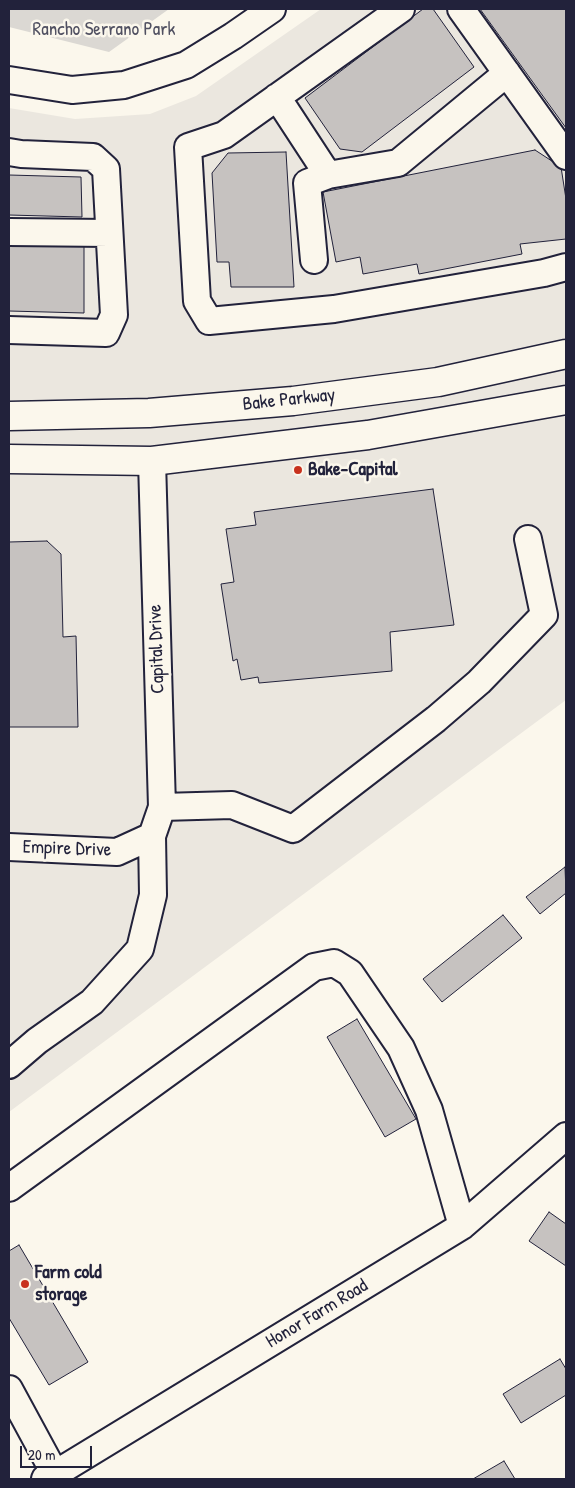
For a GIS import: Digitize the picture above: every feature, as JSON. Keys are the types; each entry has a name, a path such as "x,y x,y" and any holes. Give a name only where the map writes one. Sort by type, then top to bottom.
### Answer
{"main road":[{"name":"Bake Parkway","path":"9,416 149,413 293,401 438,382 566,354"},
{"path":"9,459 152,461 368,435 566,400"}],"street":[{"path":"9,80 72,90 124,85 186,65 272,9"},
{"path":"401,9 224,135 188,147 197,301 209,321 334,309 544,273 566,267"},
{"path":"461,9 566,156"},
{"path":"314,260 307,183 328,175 398,163 507,73"},
{"path":"277,96 328,175"},
{"path":"9,152 93,157 106,169 114,315 106,333 9,330"},
{"path":"9,232 109,234"},
{"name":"Capital Drive","path":"9,1065 37,1041 92,1002 140,949 153,895 152,836 162,807 152,461"},
{"path":"162,807 232,805 293,829 472,688 544,614 528,538"},
{"name":"Empire Drive","path":"9,847 117,852 152,836"},
{"path":"9,1188 314,967 334,963 350,973 401,1048 429,1110 462,1226"},
{"name":"Honor Farm Road","path":"50,1476 462,1226 566,1136"},
{"path":"9,1389 50,1476"}],"shaded area":[{"path":"321,9 566,9 566,700 9,1112 9,108 75,119 150,114 196,96"}],"green space":[{"name":"Rancho Serrano Park","path":"9,9 169,9 109,52 9,27"}],"building":[{"path":"423,9 433,9 474,67 362,152 340,149 305,98"},
{"path":"480,9 566,9 566,128"},
{"path":"535,150 561,167 566,199 566,239 520,244 522,254 419,274 417,264 363,274 360,257 336,262 323,192"},
{"path":"286,152 294,287 231,287 229,262 217,262 212,173 228,153"},
{"path":"9,175 81,177 82,217 9,215"},
{"path":"9,242 84,243 84,313 9,311"},
{"path":"433,489 454,625 390,632 392,671 259,683 258,677 241,680 237,659 233,661 221,584 234,582 226,529 256,525 254,512"},
{"path":"47,541 61,554 63,637 76,636 78,727 9,727 9,542"},
{"path":"565,867 566,893 540,914 526,897"},
{"path":"503,915 522,938 442,1002 423,979"},
{"path":"357,1019 416,1119 385,1137 327,1037"},
{"path":"549,1212 566,1224 566,1266 529,1241"},
{"name":"Farm cold storage","path":"19,1245 88,1362 49,1385 9,1318 9,1251"},
{"path":"560,1359 566,1369 566,1395 521,1423 503,1394"},
{"path":"504,1461 515,1479 473,1479"}],"place":[{"name":"Bake-Capital","path":"298,470"},
{"name":"Farm cold storage","path":"25,1284"}]}
